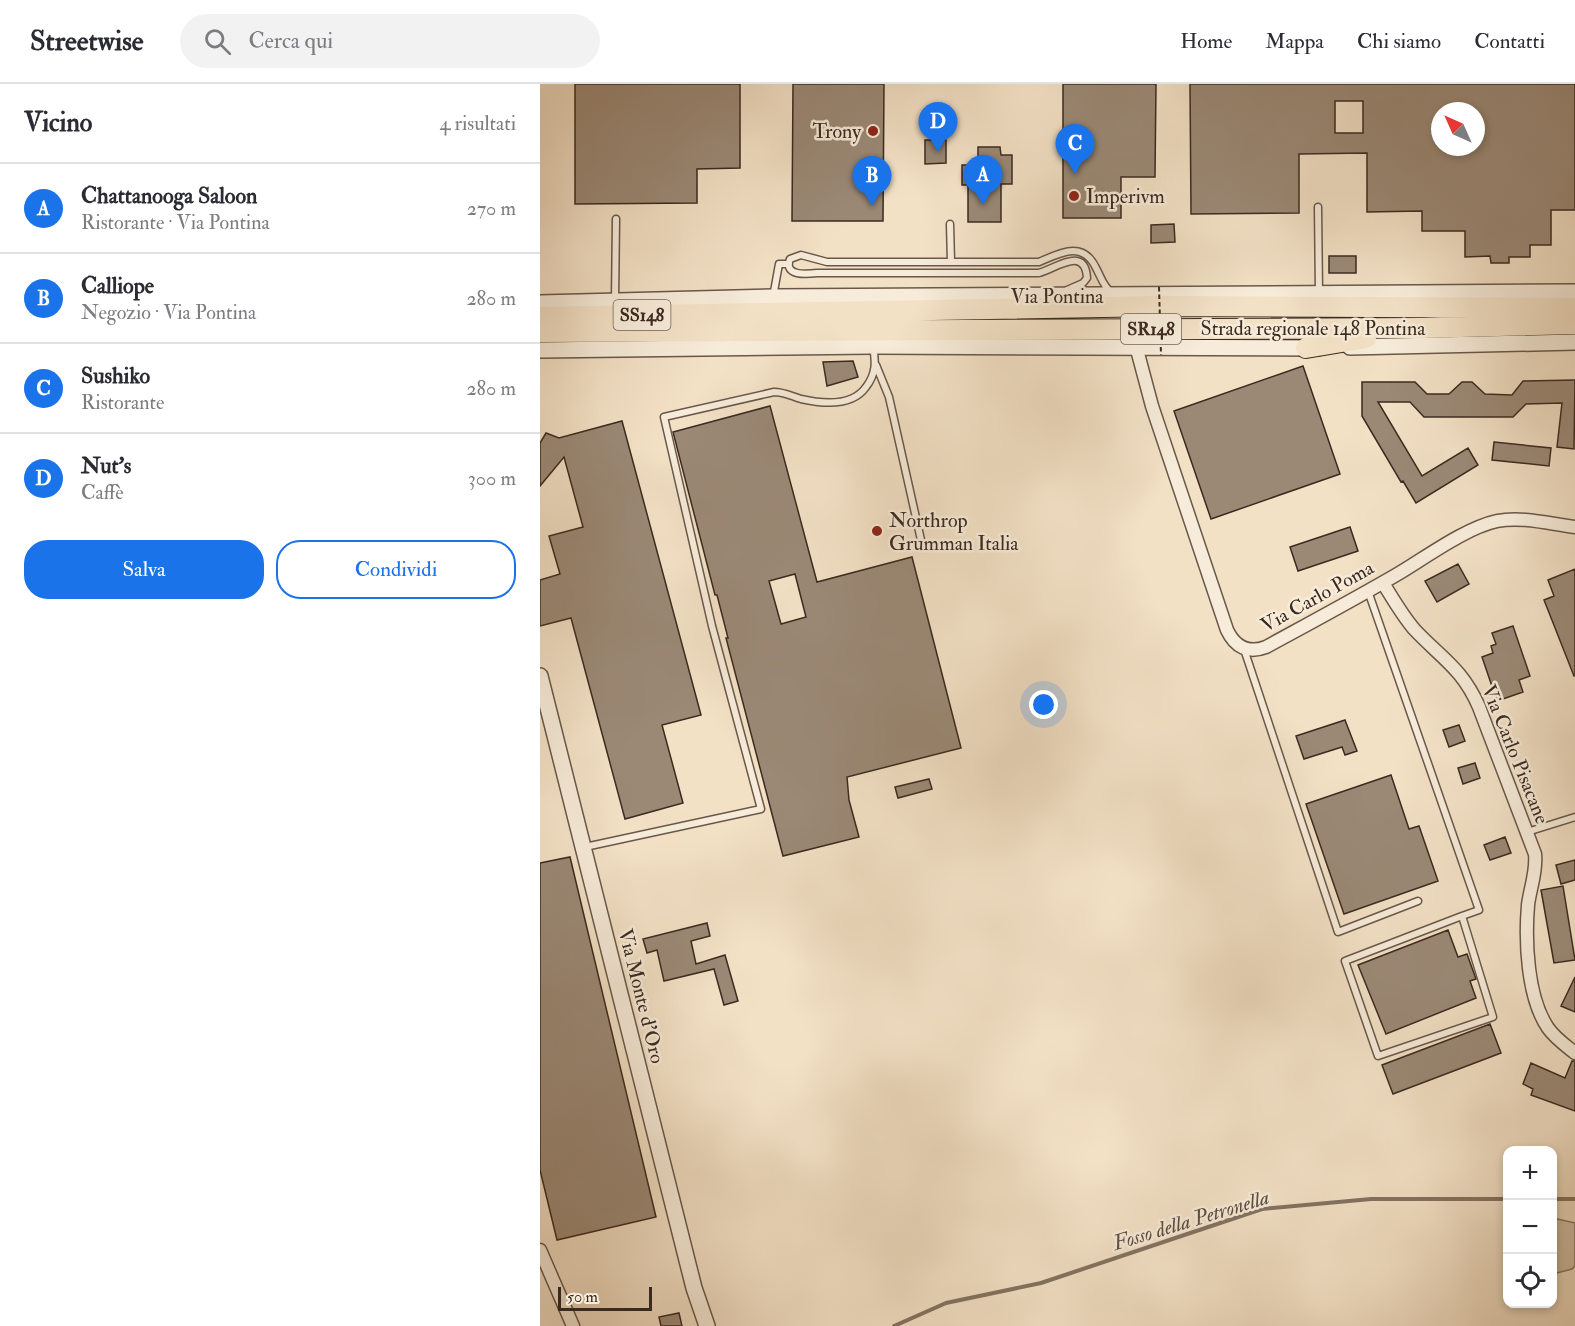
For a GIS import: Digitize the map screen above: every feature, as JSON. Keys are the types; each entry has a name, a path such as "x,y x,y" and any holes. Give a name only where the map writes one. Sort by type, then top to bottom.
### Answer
{"highway":[{"name":"Strada regionale 148 Pontina","path":"744,314 1574,295"},
{"name":"SS148","path":"540,317 744,314"},
{"name":"Strada regionale 148 Pontina","path":"727,331 1423,328 1575,324"},
{"path":"1306,348 1423,328"},
{"name":"SS148","path":"540,333 727,331"}],"street":[{"name":"Via Pontina","path":"540,303 773,297 1574,295"},
{"path":"540,350 873,346 1306,348 1575,342"},
{"name":"Via Carlo Poma","path":"1136,346 1152,406 1227,630 1233,641 1244,649 1258,650 1266,647 1383,583 1464,535 1491,523 1514,520 1575,526"},
{"name":"Via Carlo Pisacane","path":"1383,583 1406,620 1447,659 1470,687 1479,707 1536,861 1529,896 1527,928 1534,993 1540,1014 1547,1026 1558,1040 1575,1053"},
{"name":"Via Monte d'Oro","path":"540,676 544,711 583,848 691,1276 707,1326"},
{"path":"540,1250 573,1326"}],"lane":[{"path":"1318,207 1319,294"},
{"path":"615,302 616,219"},
{"path":"950,224 951,262"},
{"path":"788,264 790,259 801,255 827,262 1039,262 1059,253 1073,250 1085,253 1091,258 1107,289 1117,296"},
{"path":"788,264 789,268 801,275 818,273 1039,273 1072,260 1080,262 1087,273 1087,278 1083,283 1072,289 1017,291 996,296"},
{"path":"773,297 778,264 788,264"},
{"path":"873,346 876,365 889,397 921,540"},
{"path":"583,848 761,809 712,626 664,417 774,392 810,400 849,401 860,395 868,386 876,365"},
{"path":"1368,591 1479,910 1462,916 1345,961 1378,1056 1493,1017 1462,916"},
{"path":"1244,649 1338,932 1418,901"},
{"path":"1527,832 1575,817"}],"path":[{"path":"1159,287 1161,355"}],"shaded area":[{"path":"1557,1219 1575,1223 1575,1266 1557,1273"}],"building":[{"path":"575,84 740,84 740,168 697,169 697,203 575,204"},
{"path":"793,84 884,84 883,221 792,221"},
{"path":"1063,84 1156,84 1155,177 1121,177 1121,218 1063,218"},
{"path":"1190,84 1575,84 1575,210 1551,210 1551,245 1530,245 1530,257 1509,257 1509,263 1491,263 1490,256 1465,257 1465,231 1422,231 1422,211 1367,212 1367,153 1299,154 1299,213 1191,214","holes":["1335,101 1363,101 1363,133 1335,133"]},
{"path":"925,140 946,140 946,163 925,164"},
{"path":"978,147 1000,147 1001,155 1012,155 1012,184 1001,184 1001,222 968,222 968,185 962,185 962,165 978,165"},
{"path":"1174,224 1175,242 1151,243 1151,225"},
{"path":"1329,256 1356,256 1356,273 1329,273"},
{"path":"853,361 858,377 827,386 823,362"},
{"path":"1303,366 1340,474 1211,519 1174,411"},
{"path":"1575,380 1574,449 1557,447 1562,403 1526,404 1513,417 1424,417 1410,402 1378,402 1422,476 1468,448 1478,465 1416,503 1362,416 1362,382 1415,382 1427,394 1449,394 1462,382 1472,382 1485,394 1512,395 1523,381"},
{"path":"770,406 817,582 912,557 961,748 847,777 849,800 859,837 783,856 673,432","holes":["795,574 806,617 781,624 769,581"]},
{"path":"622,421 701,715 662,725 683,803 625,819 571,618 540,626 540,580 560,574 549,536 583,527 564,457 540,486 540,443 546,433 559,438"},
{"path":"1494,442 1551,448 1549,466 1492,460"},
{"path":"1350,527 1358,551 1298,571 1290,547"},
{"path":"1458,564 1469,584 1437,602 1425,581"},
{"path":"1575,569 1574,676 1544,600 1554,596 1548,580"},
{"path":"1513,626 1530,676 1519,680 1523,692 1497,701 1482,657 1493,653 1491,646 1496,644 1492,633"},
{"path":"1345,720 1357,751 1345,755 1342,747 1304,759 1296,736"},
{"path":"1459,725 1465,741 1449,747 1443,730"},
{"path":"1475,763 1480,778 1463,784 1458,768"},
{"path":"1391,775 1409,829 1419,826 1438,881 1344,914 1306,804"},
{"path":"929,779 932,789 898,798 895,787"},
{"path":"1505,837 1511,853 1490,860 1484,845"},
{"path":"570,857 656,1217 557,1240 540,1170 540,863"},
{"path":"1575,860 1575,880 1561,884 1556,865"},
{"path":"1563,886 1575,960 1554,963 1541,890"},
{"path":"707,923 710,936 691,941 696,964 725,955 738,1001 724,1005 714,969 664,981 657,950 647,953 643,939"},
{"path":"1448,930 1458,957 1467,954 1476,979 1470,981 1476,998 1386,1034 1358,965"},
{"path":"1575,977 1575,1012 1561,1006"},
{"path":"1490,1024 1501,1053 1393,1094 1382,1065"},
{"path":"1572,1061 1575,1061 1575,1111 1531,1095 1533,1089 1523,1084 1531,1063 1565,1078"},
{"path":"679,1313 682,1326 661,1326 659,1317"}],"waterway":[{"name":"Fosso della Petronella","path":"894,1326 946,1303 1041,1283 1262,1209 1371,1199 1503,1199"},
{"name":"Fosso della Petronella","path":"1557,1199 1575,1199"}],"place":[{"name":"Trony","path":"873,131"},
{"name":"Nut's","path":"938,152"},
{"name":"Sushiko","path":"1075,174"},
{"name":"Imperivm","path":"1074,196"},
{"name":"Chattanooga Saloon","path":"983,205"},
{"name":"Calliope","path":"872,206"},
{"name":"Northrop Grumman Italia","path":"877,531"}]}
